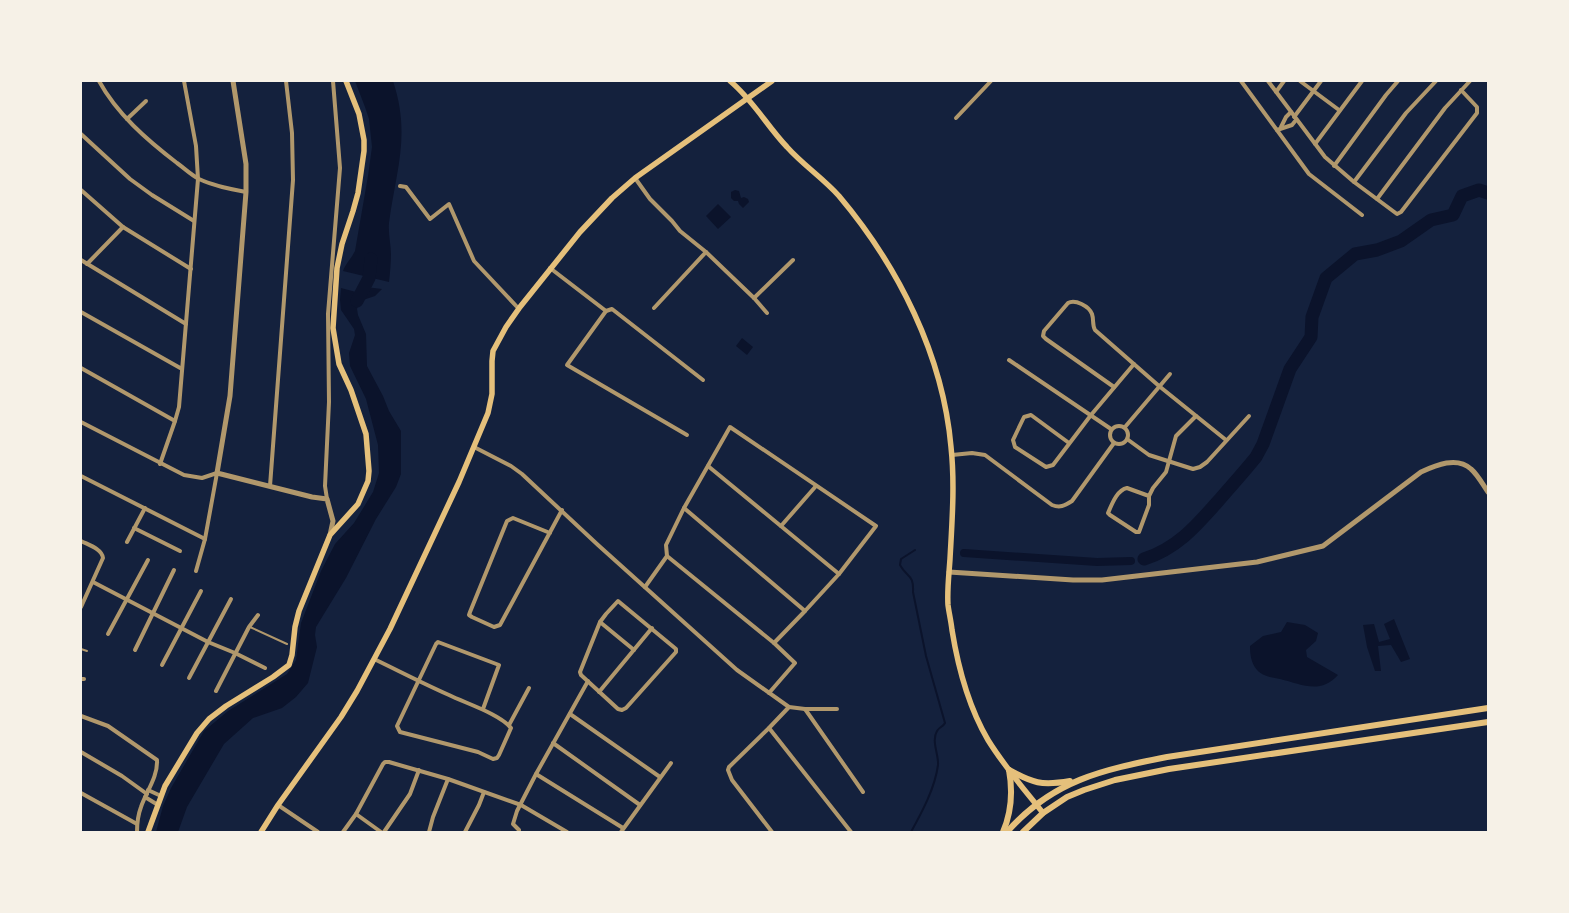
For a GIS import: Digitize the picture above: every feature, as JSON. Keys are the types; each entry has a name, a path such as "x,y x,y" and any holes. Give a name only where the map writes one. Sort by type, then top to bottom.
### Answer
{"main road":[{"path":"148,832 161,796 191,740 209,719 226,706 289,665 299,611 330,535 358,504 368,481 369,471 366,434 351,390 339,364 333,328 337,268 342,244 353,211 362,166 364,140 359,114 346,81"},
{"path":"730,81 748,98 787,147 824,179 839,196 869,236 896,279 926,341 935,366 948,423 952,455 953,510 948,606 956,657 961,676 987,738 1008,770 1043,813"},
{"path":"261,832 278,805 341,716 357,691 374,659 459,482 491,406 493,351 506,327 550,268 597,214 635,178 772,81"},
{"path":"1007,832 1025,813 1060,788 1078,780 1118,767 1167,756 1488,708"},
{"path":"1023,832 1043,813 1073,794 1102,784 1130,777 1177,768 1488,722"},
{"path":"1008,770 1030,781 1043,784 1078,780"},
{"path":"1003,832 1011,804 1011,786 1008,770"}],"street":[{"path":"99,81 110,99 127,119 165,153 198,179 222,188 246,192"},
{"path":"160,464 176,421 179,407 198,179 196,146 184,81"},
{"path":"196,572 205,538 230,396 246,192 244,151 233,81"},
{"path":"270,486 293,180 292,133 286,81"},
{"path":"330,535 332,521 325,486 330,402 328,314 340,168 334,81"},
{"path":"956,118 990,81"},
{"path":"1241,81 1309,174 1362,215"},
{"path":"1268,81 1295,119 1334,166 1397,214 1402,212 1477,113 1477,107 1461,90"},
{"path":"1276,92 1284,81"},
{"path":"1300,81 1339,110"},
{"path":"1276,130 1292,125 1321,81"},
{"path":"1315,144 1362,81"},
{"path":"1334,166 1398,81"},
{"path":"1354,182 1406,113 1436,81"},
{"path":"1376,199 1445,108 1470,81"},
{"path":"127,119 146,101"},
{"path":"1281,128 1286,117 1291,112"},
{"path":"81,134 130,179 152,195 194,221"},
{"path":"635,178 650,199 680,231 706,252 754,298 767,313"},
{"path":"400,186 406,187 430,218 449,204 474,261 519,309"},
{"path":"81,190 123,227 190,269"},
{"path":"87,264 123,227"},
{"path":"654,308 706,252"},
{"path":"81,260 186,324"},
{"path":"754,298 793,260"},
{"path":"550,268 606,310"},
{"path":"1114,387 1043,336 1044,331 1068,303 1076,301 1090,310 1095,330 1159,386 1226,440"},
{"path":"687,435 566,365 606,310 612,309 703,380"},
{"path":"81,312 182,369"},
{"path":"1008,360 1111,429"},
{"path":"1069,443 1031,415 1024,417 1013,440 1016,447 1049,468 1056,463 1069,443 1091,415 1134,364"},
{"path":"81,368 176,421"},
{"path":"1125,427 1170,374"},
{"path":"1149,496 1124,488 1119,493 1108,513 1110,516 1136,532 1139,532 1149,505 1149,496 1153,488 1166,472 1176,436 1196,416"},
{"path":"1127,439 1149,455 1193,469 1200,467 1207,462 1249,416"},
{"path":"81,422 184,475 203,478 217,473 327,499"},
{"path":"1117,425 1125,427 1128,433 1127,439 1123,444 1114,443 1109,436 1111,429 1117,425"},
{"path":"645,587 667,556 666,545 684,508 730,427 876,526 839,574 774,643"},
{"path":"952,455 972,453 985,456 1058,507 1064,506 1072,501 1114,443"},
{"path":"474,447 511,466 522,474 598,545 737,670 788,707 805,709 837,709"},
{"path":"949,572 1073,580 1102,580 1256,562 1322,546 1421,472 1435,465 1449,462 1461,463 1471,469 1488,492"},
{"path":"708,466 839,574"},
{"path":"81,476 205,538"},
{"path":"781,526 816,486"},
{"path":"127,542 145,508"},
{"path":"684,508 805,611"},
{"path":"550,533 513,518 507,521 470,612 472,617 494,627 500,625 550,533 562,510"},
{"path":"134,528 180,550"},
{"path":"81,541 99,551 103,558 81,607"},
{"path":"667,556 774,643 795,663 770,693"},
{"path":"108,634 148,560"},
{"path":"135,650 174,570"},
{"path":"93,582 182,629 208,642 236,653 265,668"},
{"path":"162,665 201,591"},
{"path":"189,678 231,599"},
{"path":"618,601 676,649 676,652 626,708 622,710 618,709 581,675 580,669 600,622 618,601"},
{"path":"216,691 249,627 258,615"},
{"path":"600,622 634,650"},
{"path":"599,692 652,628"},
{"path":"483,709 499,664 438,642 397,726 400,732 478,752 493,759 499,755 510,731 511,728 509,725 529,688"},
{"path":"374,659 448,695 483,709 509,725"},
{"path":"519,830 513,823 521,805 536,774 588,681"},
{"path":"772,832 732,780 728,770 729,766 769,728 788,707"},
{"path":"805,709 863,792"},
{"path":"570,714 660,777"},
{"path":"81,716 108,726 156,758 158,762 156,771 141,806 136,832"},
{"path":"769,728 851,832"},
{"path":"553,744 640,805"},
{"path":"81,752 122,776 147,794 158,805"},
{"path":"344,832 356,814 385,762 448,779 521,805 567,832"},
{"path":"536,774 622,830 671,763"},
{"path":"356,814 382,832 410,794 419,770"},
{"path":"430,832 433,817 448,779"},
{"path":"465,832 484,792"},
{"path":"81,793 137,824"},
{"path":"147,794 161,796"},
{"path":"278,805 318,832"}],"lane":[{"path":"249,627 286,644"},
{"path":"81,649 87,651"}],"water":[{"path":"355,81 393,81 398,100 401,119 401,136 398,169 389,223 391,264 389,282 343,271 355,251 372,147 369,119"},
{"path":"735,190 739,191 741,198 744,197 748,199 749,202 743,208 738,201 734,201 731,198 731,192"},
{"path":"718,204 731,217 718,229 706,216"},
{"path":"358,286 382,289 375,296 360,301 357,309 366,334 367,366 389,411 401,431 401,474 396,487 376,519 346,578 316,627 315,635 317,647 308,683 296,697 282,708 253,718 224,744 187,807 178,832 156,832 163,806 171,788 204,731 228,711 287,674 296,660 301,623 321,571 335,544 354,523 373,492 379,473 378,445 366,399 350,366 349,353 355,335 354,329 341,310 340,300 341,288 356,292"},
{"path":"742,338 753,347 747,355 736,346"},
{"path":"1394,619 1410,659 1401,662 1391,645 1378,646 1381,671 1375,671 1367,647 1363,625 1374,624 1379,642 1390,639 1384,624"},
{"path":"1287,622 1305,625 1318,633 1316,641 1306,650 1307,657 1338,675 1331,681 1324,685 1317,686 1303,685 1268,676 1257,670 1251,658 1250,646 1263,636 1281,632"}],"waterway":[{"path":"1144,559 1167,549 1195,527 1256,457 1263,444 1290,369 1311,337 1312,317 1326,278 1355,254 1377,250 1401,241 1431,220 1453,215 1462,196 1479,190 1488,193"},
{"path":"357,301 369,278 371,259"},
{"path":"911,832 924,808 934,782 938,765 935,735 945,723 926,656 912,582 910,577 900,565 901,559 915,550"},
{"path":"964,553 1097,562 1131,561"}]}
